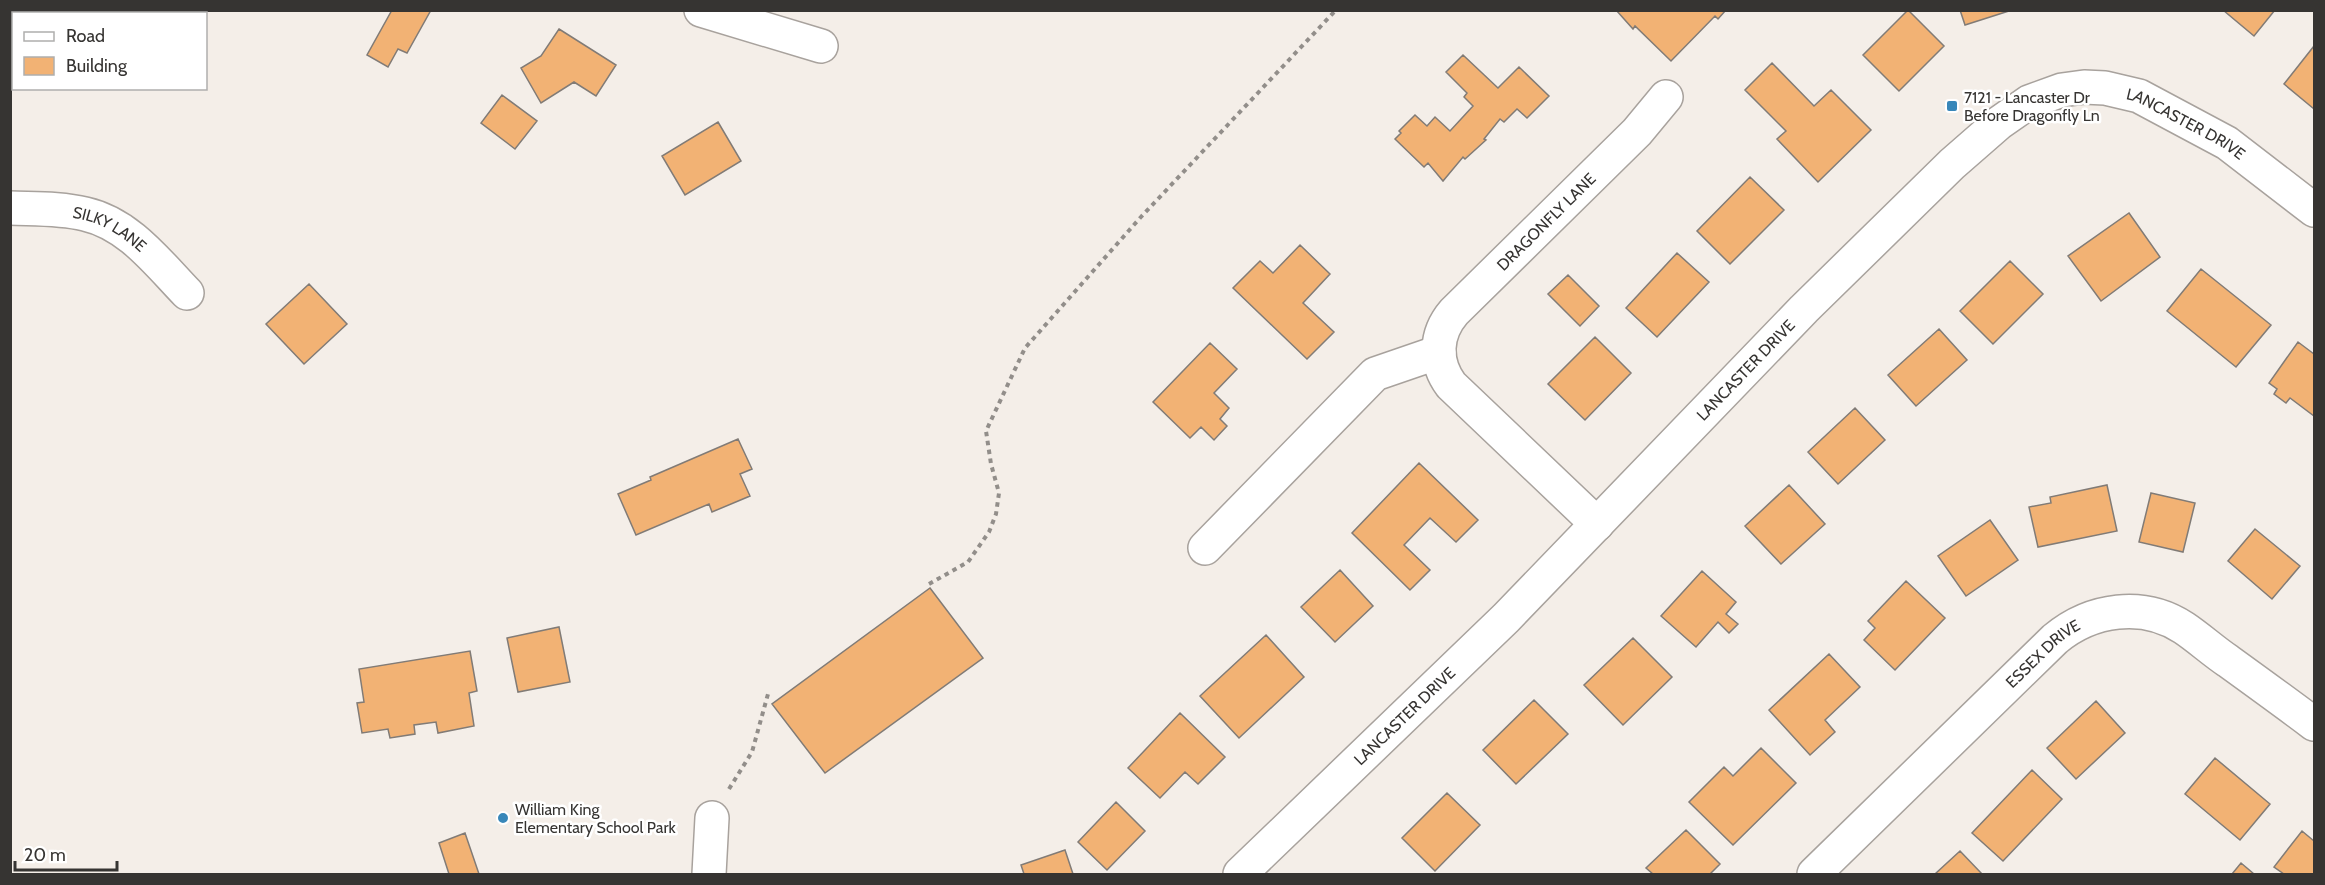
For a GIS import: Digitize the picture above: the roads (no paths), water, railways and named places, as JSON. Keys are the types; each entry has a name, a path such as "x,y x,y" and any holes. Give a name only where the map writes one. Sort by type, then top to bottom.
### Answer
{"street":[{"path":"701,10 821,46"},
{"name":"LANCASTER DRIVE","path":"1239,874 1506,618 1804,309 1927,188 1999,123 2029,102 2062,90 2084,87 2105,88 2139,96 2227,142 2314,210"},
{"name":"DRAGONFLY LANE","path":"1439,352 1441,335 1454,312 1637,132 1666,96"},
{"name":"SILKY LANE","path":"10,208 74,212 105,221 134,239 187,294"},
{"path":"1205,548 1375,374 1439,352 1442,370 1451,385 1597,524"},
{"name":"ESSEX DRIVE","path":"1814,874 2055,639 2073,626 2098,615 2142,612 2173,623 2314,724"},
{"path":"709,874 712,818"}],"place":[{"name":"7121 - Lancaster Dr Before Dragonfly Ln","path":"1952,106"},
{"name":"William King Elementary School Park","path":"503,818"}]}
